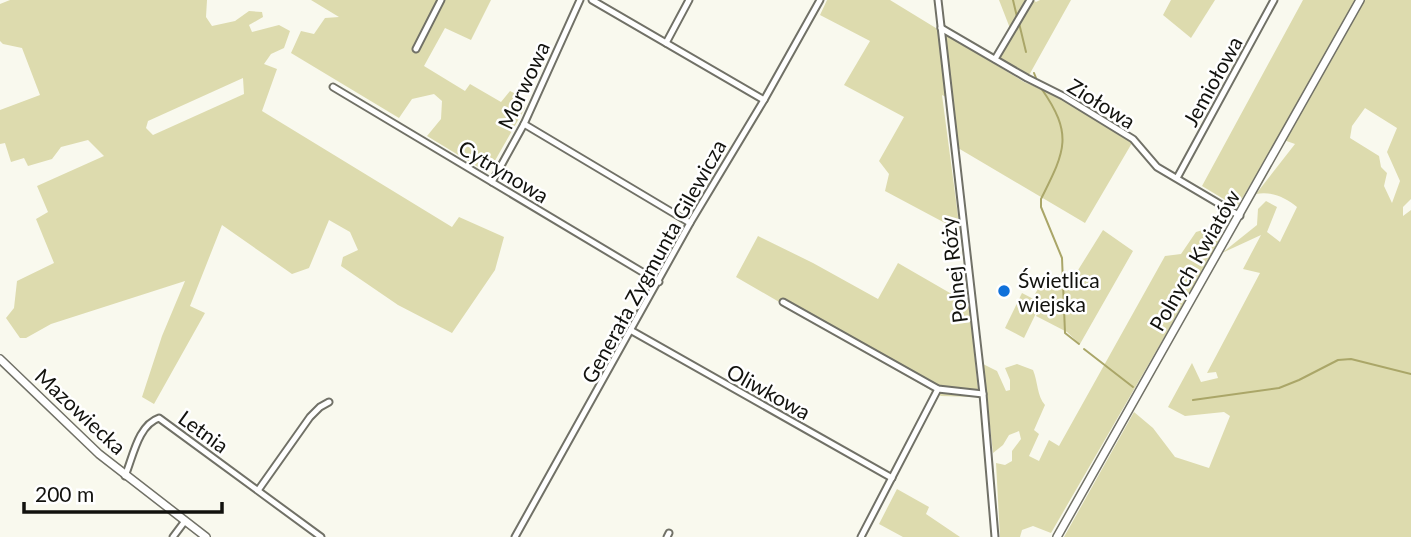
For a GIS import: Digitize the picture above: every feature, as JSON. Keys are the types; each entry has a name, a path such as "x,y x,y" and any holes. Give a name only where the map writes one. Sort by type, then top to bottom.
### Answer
{"street":[{"path":"415,49 441,0"},
{"name":"Morwowa","path":"492,182 524,124 580,0"},
{"path":"592,0 764,100"},
{"path":"666,43 689,0"},
{"name":"Generała Zygmunta Gilewicza","path":"516,536 690,223 820,0"},
{"name":"Polnej Róży","path":"938,0 983,394 995,537"},
{"path":"995,59 1030,0"},
{"name":"Jemiołowa","path":"1177,178 1274,0"},
{"name":"Polnych Kwiatów","path":"1057,537 1360,0"},
{"name":"Ziołowa","path":"941,28 1063,96 1133,139 1157,167 1240,216"},
{"name":"Cytrynowa","path":"334,88 659,282"},
{"path":"524,124 690,223"},
{"path":"783,302 937,389 983,394"},
{"name":"Oliwkowa","path":"632,331 892,478"},
{"name":"Mazowiecka","path":"0,359 90,446 206,537"},
{"path":"862,537 937,389"},
{"path":"259,489 310,417 329,402"},
{"name":"Letnia","path":"125,476 142,432 149,421 159,418 321,537"},
{"path":"173,537 185,521"}],"shaded area":[{"path":"10,0 207,0 206,17 212,26 235,21 249,11 262,12 263,17 249,25 252,32 279,25 290,31 284,48 271,54 264,64 277,69 262,111 452,227 459,217 504,237 495,270 452,333 398,305 341,266 343,257 358,250 350,232 329,220 309,268 292,274 222,225 190,306 205,313 154,404 142,397 162,336 185,281 51,324 26,338 20,338 6,318 14,308 17,281 54,263 36,219 48,212 37,186 104,156 88,140 61,147 52,159 28,166 24,158 11,162 5,143 0,144 0,110 40,95 22,48 0,41 0,4","holes":["243,78 244,94 153,135 146,128 148,121"]},
{"path":"311,0 491,0 471,40 445,28 424,66 465,91 470,84 501,102 510,91 520,96 525,108 488,173 427,136 441,119 442,101 434,94 412,99 399,118 291,53 301,31 314,34 325,18 339,17"},
{"path":"827,0 890,0 1024,82 1060,97 1132,143 1085,223 958,148 952,100 942,95 960,231 885,191 889,174 879,161 904,117 844,85 870,41 820,15"},
{"path":"999,0 1071,0 1028,77 999,58 1013,36"},
{"path":"1171,0 1215,0 1191,38 1163,15"},
{"path":"1303,0 1411,0 1411,199 1403,207 1403,216 1411,210 1411,537 1064,537 1134,412 1153,428 1175,457 1209,468 1230,416 1224,412 1185,416 1168,407 1192,363 1201,382 1218,378 1216,372 1207,373 1260,273 1243,269 1261,235 1222,253 1257,225 1258,209 1266,201 1277,207 1267,232 1280,242 1297,207 1278,196 1256,194 1295,144 1278,138 1237,207 1202,186","holes":["1365,108 1397,128 1387,152 1400,181 1392,203 1384,186 1387,173 1381,167 1379,156 1350,138 1352,126"]},
{"path":"1206,229 1221,239 1051,533 1033,526 1022,530 1020,537 1000,537 996,463 1005,465 1012,461 1012,451 1021,439 1019,431 1009,435 1003,445 993,453 983,364 997,371 1006,391 1010,390 1010,380 1005,368 1017,364 1033,370 1040,397 1045,405 1034,430 1039,434 1029,456 1039,461 1049,440 1059,446 1165,256 1181,254 1196,232"},
{"path":"1103,230 1133,251 1080,344 1067,332 1036,316 1044,302 1033,297 1043,281 1055,281 1075,275"},
{"path":"758,236 878,299 898,263 969,304 978,389 974,397 941,396 736,277"},
{"path":"1022,293 1041,303 1024,338 1005,328"},
{"path":"897,489 929,507 926,514 960,537 903,537 879,524"}],"waterway":[{"path":"1013,0 1017,17"},
{"path":"1019,23 1026,52"},
{"path":"1034,73 1036,78"},
{"path":"1041,88 1058,118 1062,131 1060,155 1041,199 1041,207 1062,258 1065,333 1079,344"},
{"path":"1084,349 1133,387"},
{"path":"1193,400 1279,388 1338,360 1351,359 1411,374"}],"place":[{"name":"Świetlica wiejska","path":"1004,291"}]}
